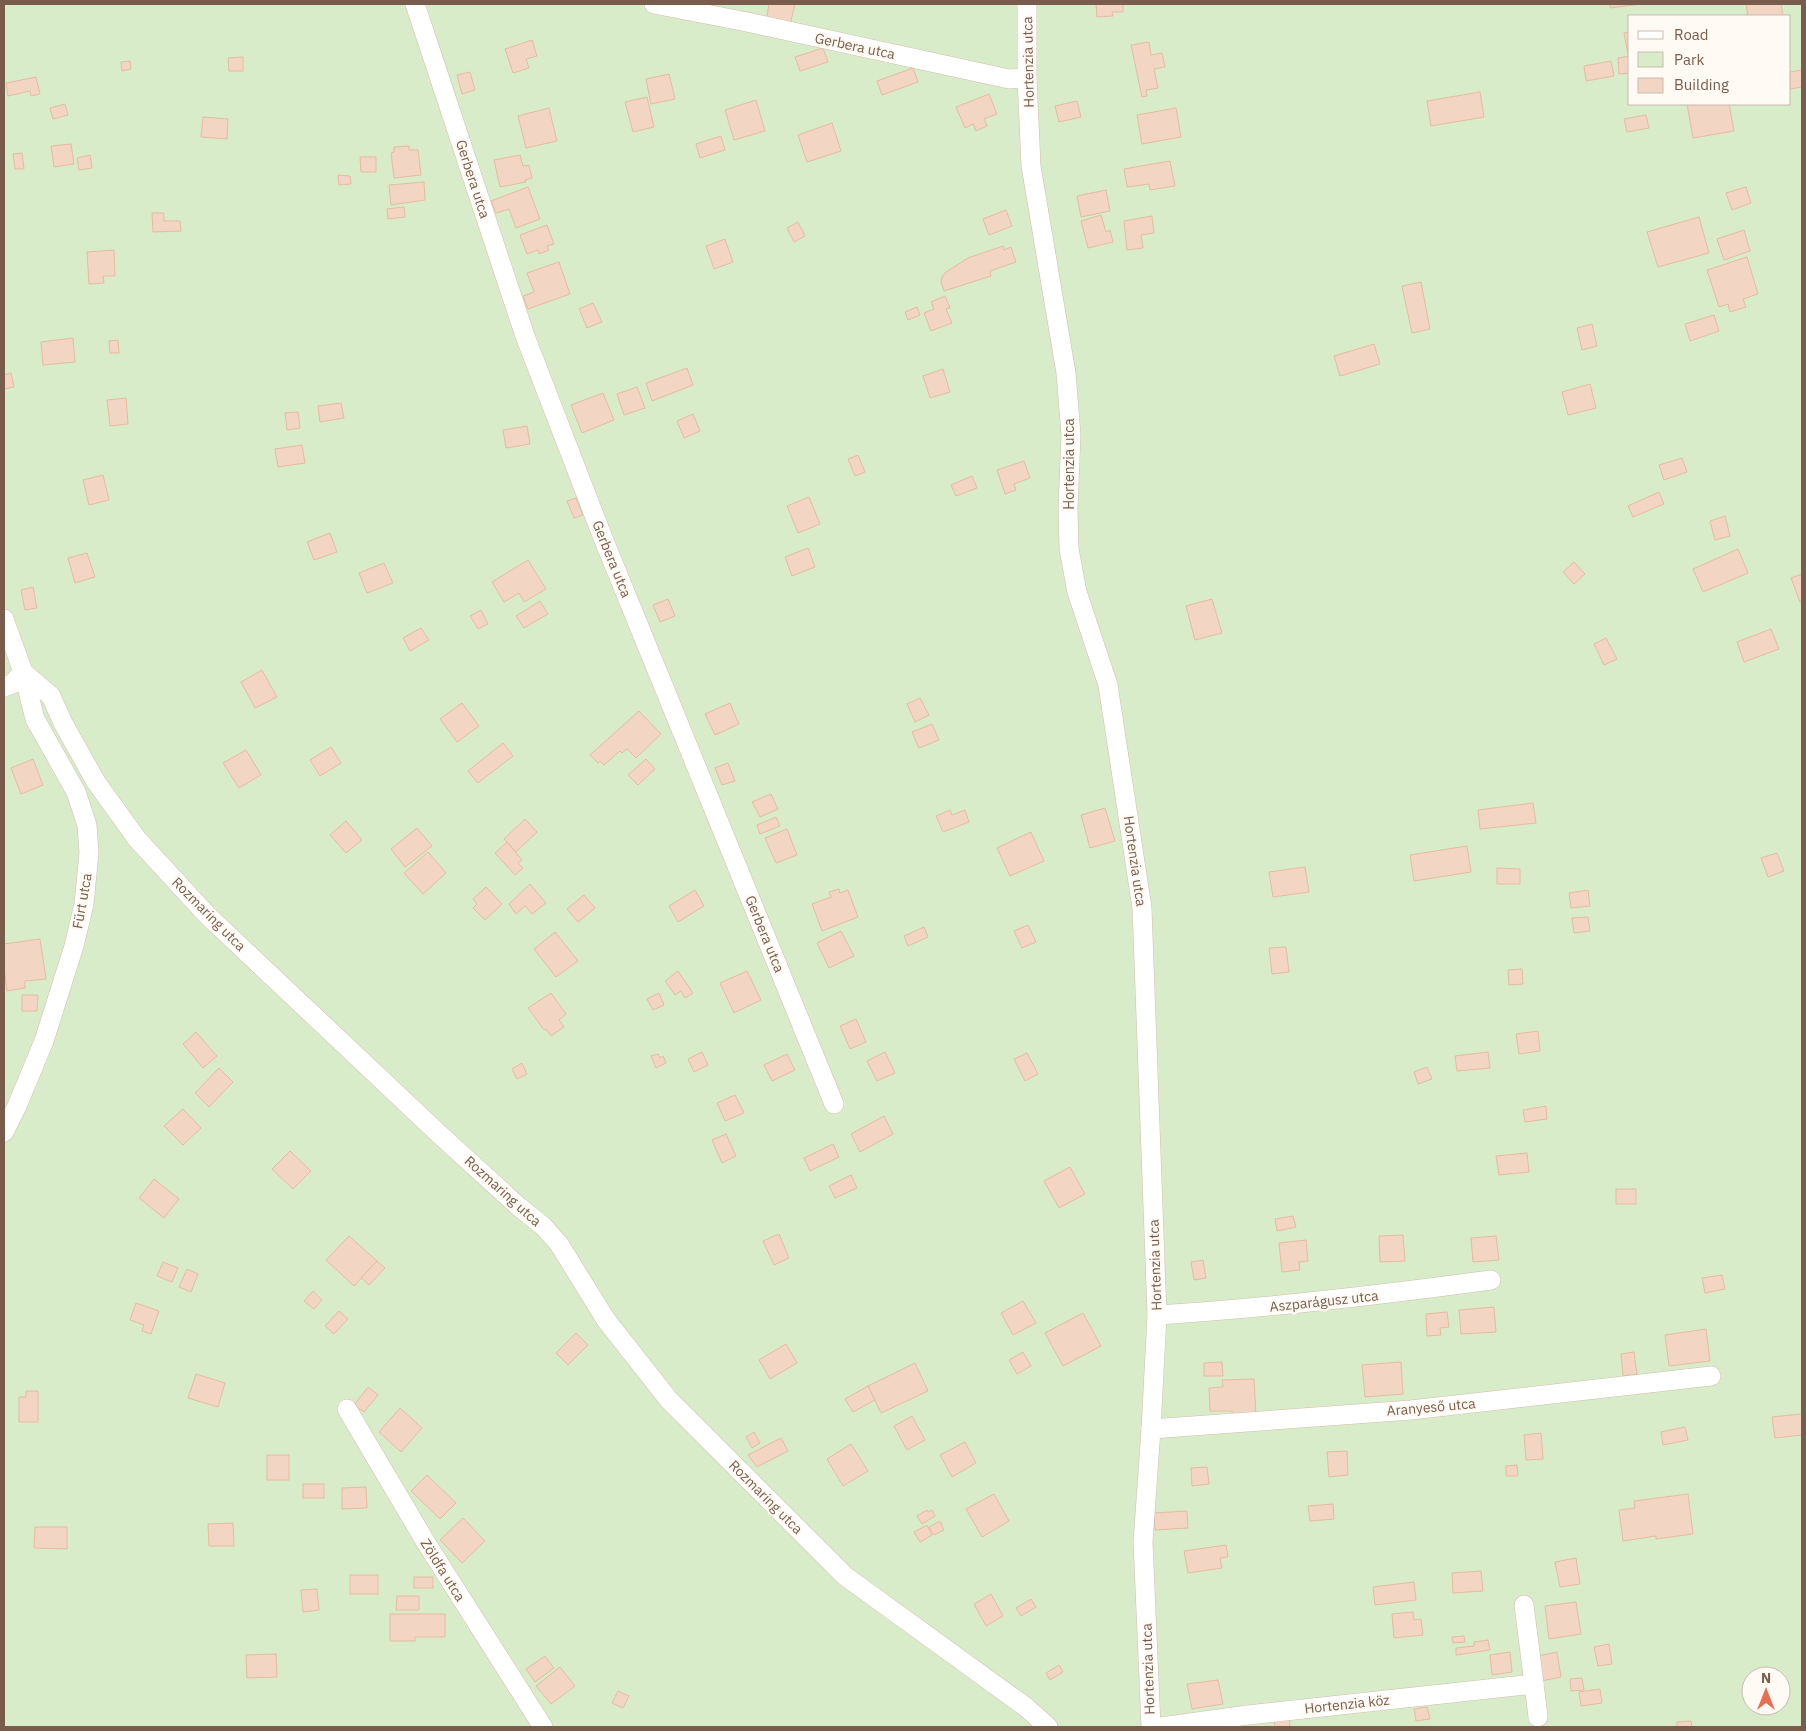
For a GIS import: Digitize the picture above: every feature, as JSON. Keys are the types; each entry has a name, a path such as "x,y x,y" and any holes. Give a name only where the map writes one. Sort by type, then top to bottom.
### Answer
{"street":[{"name":"Gerbera utca","path":"415,4 540,373 603,538 834,1104"},
{"name":"Gerbera utca","path":"654,4 748,22 1009,79 1027,78"},
{"name":"Hortenzia utca","path":"1027,4 1027,78 1031,166 1066,373 1071,435 1068,508 1069,548 1077,592 1108,686 1142,908 1157,1315 1143,1542 1151,1727"},
{"path":"4,618 23,672 12,684 4,687"},
{"name":"Fürt utca","path":"4,1132 44,1041 71,955 84,904 89,853 87,825 76,792 35,719 23,672"},
{"name":"Rozmaring utca","path":"23,672 51,696 63,723 96,782 137,839 214,921 438,1133 518,1206 543,1226 559,1244 606,1320 669,1400 844,1576 1027,1708 1048,1727"},
{"name":"Aszparágusz utca","path":"1157,1315 1222,1311 1373,1296 1492,1280"},
{"name":"Aranyeső utca","path":"1151,1429 1411,1410 1711,1376"},
{"name":"Zöldfa utca","path":"347,1409 424,1541 544,1727"},
{"path":"1524,1605 1538,1717"},
{"name":"Hortenzia köz","path":"1162,1727 1248,1715 1534,1684"}],"green space":[{"path":"4,4 1802,4 1802,1727 4,1727"}],"building":[{"path":"769,4 795,4 790,25 766,21"},
{"path":"1096,4 1123,4 1123,12 1112,12 1113,16 1097,17"},
{"path":"1610,4 1641,4 1610,8"},
{"path":"1746,4 1781,4 1783,15 1748,15"},
{"path":"1628,32 1628,55 1624,33"},
{"path":"532,40 537,56 526,59 529,68 513,73 505,49"},
{"path":"1149,42 1151,55 1162,53 1165,67 1154,69 1158,88 1146,90 1147,96 1142,97 1131,45"},
{"path":"823,48 828,62 800,71 795,57"},
{"path":"1628,56 1628,73 1619,74 1618,58"},
{"path":"243,57 243,71 229,71 228,58"},
{"path":"130,61 131,69 122,71 121,62"},
{"path":"1611,61 1614,76 1586,81 1584,66"},
{"path":"913,68 918,82 882,95 877,81"},
{"path":"1802,70 1802,87 1791,89 1791,72"},
{"path":"470,72 475,90 462,94 457,75"},
{"path":"669,74 675,99 651,104 646,79"},
{"path":"36,77 40,94 31,96 30,91 8,96 6,83"},
{"path":"1480,92 1484,117 1431,126 1427,101"},
{"path":"989,94 997,114 984,119 987,126 976,131 973,124 965,128 956,107"},
{"path":"647,97 654,127 633,132 625,102"},
{"path":"756,100 765,131 734,140 725,110"},
{"path":"1077,101 1081,117 1059,122 1055,106"},
{"path":"65,104 68,115 53,119 50,108"},
{"path":"1687,105 1729,105 1734,131 1693,138"},
{"path":"549,108 557,141 526,148 518,116"},
{"path":"1176,108 1181,137 1142,144 1137,115"},
{"path":"1646,115 1649,128 1627,132 1624,119"},
{"path":"203,117 228,119 227,139 201,137"},
{"path":"832,123 841,151 807,162 798,135"},
{"path":"721,136 725,150 700,158 696,144"},
{"path":"71,144 74,164 54,167 51,146"},
{"path":"409,146 409,150 418,150 421,175 394,178 391,153 394,152 394,147"},
{"path":"22,153 24,169 15,169 13,154"},
{"path":"90,155 92,168 79,170 77,158"},
{"path":"520,155 523,166 529,165 532,178 525,180 526,182 500,187 494,160"},
{"path":"360,157 376,157 376,172 361,172"},
{"path":"1170,161 1175,186 1150,190 1149,184 1127,187 1124,169"},
{"path":"338,175 350,176 351,184 339,185"},
{"path":"424,182 425,200 391,205 389,185"},
{"path":"528,187 540,219 516,228 509,209 496,213 491,201"},
{"path":"1746,187 1751,203 1732,210 1726,193"},
{"path":"1106,190 1110,211 1081,217 1077,196"},
{"path":"404,207 405,217 388,219 387,209"},
{"path":"1006,210 1012,226 989,235 983,219"},
{"path":"152,213 164,213 164,221 180,221 181,231 153,232"},
{"path":"1101,215 1106,232 1110,230 1113,242 1088,248 1081,221"},
{"path":"1152,216 1154,233 1141,235 1143,248 1127,250 1124,221"},
{"path":"1699,217 1709,253 1658,267 1647,232"},
{"path":"798,222 805,236 794,242 787,228"},
{"path":"547,225 554,244 547,246 549,250 539,254 538,250 527,254 520,235"},
{"path":"1744,230 1750,251 1724,260 1717,239"},
{"path":"725,239 733,262 714,269 706,246"},
{"path":"1003,246 1004,250 1011,247 1016,262 990,271 991,276 944,291 941,282 946,272 968,258"},
{"path":"114,250 115,276 103,276 104,283 89,284 87,252"},
{"path":"1747,257 1758,294 1743,299 1746,307 1730,312 1728,304 1719,307 1707,270"},
{"path":"559,262 570,294 528,309 523,296 534,292 527,273"},
{"path":"1421,282 1430,329 1412,333 1402,286"},
{"path":"945,296 950,308 946,309 952,323 931,331 924,313 934,309 931,302"},
{"path":"593,303 602,322 587,328 579,309"},
{"path":"917,307 920,315 908,320 905,312"},
{"path":"1714,315 1719,331 1690,341 1685,324"},
{"path":"1592,324 1597,346 1582,350 1577,328"},
{"path":"73,338 75,362 43,365 41,342"},
{"path":"118,340 119,353 110,353 109,341"},
{"path":"1374,344 1380,364 1340,376 1334,356"},
{"path":"687,368 693,385 652,401 646,383"},
{"path":"943,369 950,392 930,398 923,376"},
{"path":"11,373 14,387 4,389 4,375"},
{"path":"1590,384 1596,408 1568,415 1562,392"},
{"path":"637,387 645,408 624,415 617,394"},
{"path":"603,393 614,420 582,433 571,405"},
{"path":"126,398 128,424 110,426 107,400"},
{"path":"341,403 344,418 320,422 318,406"},
{"path":"298,412 300,428 287,430 285,413"},
{"path":"693,414 700,431 684,438 677,421"},
{"path":"527,426 530,444 506,448 503,430"},
{"path":"302,445 305,463 278,467 275,449"},
{"path":"858,455 865,472 855,476 848,459"},
{"path":"1682,458 1687,472 1664,480 1659,465"},
{"path":"1024,461 1030,478 1014,484 1016,490 1005,494 997,470"},
{"path":"103,475 109,500 89,505 83,480"},
{"path":"972,476 977,488 956,496 951,485"},
{"path":"1659,492 1664,504 1633,517 1628,506"},
{"path":"809,497 820,524 798,533 787,506"},
{"path":"576,498 583,515 574,518 567,501"},
{"path":"1725,516 1730,536 1715,540 1710,521"},
{"path":"330,533 337,552 314,560 307,542"},
{"path":"808,548 815,567 792,576 785,557"},
{"path":"1738,549 1748,573 1703,592 1693,569"},
{"path":"87,553 95,577 75,583 68,558"},
{"path":"528,560 546,589 524,602 519,593 504,602 492,582"},
{"path":"1574,562 1585,574 1574,584 1563,572"},
{"path":"384,563 393,583 367,593 359,573"},
{"path":"1802,574 1802,601 1800,602 1791,578"},
{"path":"33,587 37,608 25,610 21,590"},
{"path":"668,599 675,616 660,622 653,605"},
{"path":"1212,599 1222,633 1195,640 1186,606"},
{"path":"540,601 548,614 524,628 516,616"},
{"path":"481,610 488,624 478,629 470,616"},
{"path":"421,628 429,640 410,651 403,638"},
{"path":"1771,629 1779,649 1744,662 1737,642"},
{"path":"1606,638 1617,659 1604,665 1594,644"},
{"path":"262,670 277,697 255,708 241,682"},
{"path":"920,698 929,715 915,722 907,704"},
{"path":"462,703 479,726 457,742 440,719"},
{"path":"730,703 739,724 715,735 705,714"},
{"path":"639,711 661,734 636,758 627,749 622,753 620,751 604,765 600,761 598,763 590,755"},
{"path":"932,724 939,740 919,748 912,732"},
{"path":"503,743 513,756 478,783 468,771"},
{"path":"331,747 341,763 320,776 310,760"},
{"path":"246,750 261,775 239,788 223,763"},
{"path":"33,759 43,785 21,794 11,768"},
{"path":"646,759 655,769 638,785 628,775"},
{"path":"728,763 735,781 722,785 715,768"},
{"path":"771,794 778,809 760,817 752,802"},
{"path":"1533,803 1536,823 1480,829 1478,810"},
{"path":"1105,808 1115,841 1090,848 1081,815"},
{"path":"950,810 952,815 965,810 969,822 943,832 936,816"},
{"path":"776,817 780,826 760,834 757,825"},
{"path":"525,819 537,832 516,852 504,839"},
{"path":"346,821 362,840 346,853 330,835"},
{"path":"417,828 432,846 405,867 391,849"},
{"path":"787,829 797,855 776,863 765,838"},
{"path":"1031,832 1044,861 1010,876 997,848"},
{"path":"507,842 522,860 518,863 523,868 515,875 495,853"},
{"path":"1467,846 1471,872 1414,881 1410,855"},
{"path":"428,852 446,873 423,894 404,873"},
{"path":"1777,853 1784,871 1768,877 1761,858"},
{"path":"1305,867 1309,892 1273,897 1269,872"},
{"path":"1497,868 1520,869 1520,884 1497,884"},
{"path":"530,884 546,903 532,914 525,906 516,914 509,904"},
{"path":"486,887 502,904 485,920 473,908 477,904 473,899"},
{"path":"839,889 840,893 848,890 858,917 822,931 812,904 831,897 829,892"},
{"path":"695,890 704,906 678,922 669,906"},
{"path":"1588,890 1590,906 1571,908 1569,893"},
{"path":"584,895 595,908 578,922 567,909"},
{"path":"1588,917 1590,931 1574,933 1572,918"},
{"path":"1028,925 1036,942 1022,948 1014,931"},
{"path":"924,927 928,937 908,946 904,936"},
{"path":"841,931 854,956 829,968 817,943"},
{"path":"555,932 578,961 556,977 534,949"},
{"path":"40,939 46,979 25,981 25,988 7,991 4,944"},
{"path":"1286,947 1289,972 1272,974 1269,948"},
{"path":"1522,969 1523,984 1509,985 1508,970"},
{"path":"678,971 693,993 685,998 681,991 675,995 665,981"},
{"path":"747,971 761,1000 734,1013 720,983"},
{"path":"551,993 566,1014 559,1020 564,1027 551,1036 546,1029 544,1030 528,1008"},
{"path":"659,993 664,1005 653,1010 647,999"},
{"path":"22,995 38,995 37,1011 22,1011"},
{"path":"856,1019 866,1042 850,1049 840,1026"},
{"path":"1538,1031 1540,1051 1519,1054 1516,1034"},
{"path":"196,1032 217,1056 203,1068 183,1044"},
{"path":"702,1052 708,1065 694,1072 688,1059"},
{"path":"885,1052 895,1073 877,1081 867,1061"},
{"path":"1488,1052 1490,1068 1457,1071 1455,1056"},
{"path":"1027,1053 1038,1074 1025,1081 1014,1059"},
{"path":"658,1054 660,1058 663,1056 666,1063 656,1068 651,1056"},
{"path":"787,1054 795,1070 772,1081 764,1065"},
{"path":"522,1063 527,1074 517,1079 512,1069"},
{"path":"1427,1067 1432,1079 1418,1084 1414,1072"},
{"path":"219,1068 233,1082 209,1107 195,1093"},
{"path":"735,1095 744,1113 725,1121 717,1103"},
{"path":"1546,1106 1547,1119 1525,1122 1523,1110"},
{"path":"183,1109 201,1128 183,1145 164,1126"},
{"path":"884,1116 893,1134 860,1152 851,1134"},
{"path":"726,1134 736,1156 722,1163 712,1140"},
{"path":"833,1144 839,1157 810,1171 804,1158"},
{"path":"290,1151 311,1171 293,1189 272,1169"},
{"path":"1527,1153 1529,1172 1499,1175 1496,1156"},
{"path":"1070,1167 1085,1194 1059,1208 1044,1181"},
{"path":"851,1175 857,1188 835,1198 829,1186"},
{"path":"154,1179 179,1199 164,1218 139,1198"},
{"path":"1616,1189 1636,1189 1636,1204 1616,1204"},
{"path":"1293,1216 1296,1227 1277,1231 1275,1219"},
{"path":"779,1234 789,1258 774,1265 763,1241"},
{"path":"1403,1235 1405,1261 1380,1262 1379,1236"},
{"path":"349,1236 377,1261 354,1286 326,1260"},
{"path":"1496,1236 1499,1260 1473,1262 1471,1238"},
{"path":"1306,1240 1308,1261 1299,1262 1300,1270 1282,1272 1279,1243"},
{"path":"1203,1260 1206,1278 1194,1280 1191,1262"},
{"path":"377,1261 385,1268 369,1285 361,1278"},
{"path":"163,1262 178,1268 172,1282 157,1276"},
{"path":"187,1269 198,1274 191,1292 179,1287"},
{"path":"1722,1275 1725,1289 1705,1293 1702,1278"},
{"path":"313,1291 322,1300 314,1309 304,1301"},
{"path":"1023,1301 1036,1323 1013,1335 1001,1313"},
{"path":"136,1303 159,1311 151,1334 142,1331 144,1325 130,1320"},
{"path":"1494,1307 1496,1332 1461,1334 1459,1310"},
{"path":"339,1311 348,1319 334,1334 325,1326"},
{"path":"1447,1312 1449,1327 1440,1328 1441,1335 1427,1336 1426,1314"},
{"path":"1083,1313 1101,1346 1063,1366 1045,1333"},
{"path":"1706,1329 1710,1361 1669,1366 1665,1335"},
{"path":"576,1333 588,1345 568,1365 556,1353"},
{"path":"786,1344 797,1363 770,1379 759,1360"},
{"path":"1023,1352 1031,1366 1017,1374 1009,1360"},
{"path":"1634,1352 1637,1374 1623,1376 1621,1354"},
{"path":"1222,1362 1223,1376 1204,1376 1204,1363"},
{"path":"1401,1362 1403,1394 1365,1397 1362,1365"},
{"path":"915,1363 928,1391 881,1413 868,1386"},
{"path":"196,1374 225,1383 218,1407 188,1398"},
{"path":"1254,1379 1256,1415 1232,1416 1232,1411 1210,1411 1209,1388 1223,1387 1222,1380"},
{"path":"868,1386 875,1400 853,1412 845,1399"},
{"path":"368,1387 378,1395 364,1412 354,1405"},
{"path":"26,1391 38,1391 38,1422 19,1422 19,1397 26,1397"},
{"path":"400,1408 422,1428 401,1452 379,1432"},
{"path":"1802,1414 1802,1435 1775,1438 1772,1417"},
{"path":"912,1416 925,1440 907,1450 894,1426"},
{"path":"1685,1427 1688,1440 1663,1445 1661,1432"},
{"path":"754,1432 760,1443 752,1448 746,1437"},
{"path":"1541,1433 1543,1459 1526,1460 1524,1435"},
{"path":"781,1438 788,1451 757,1467 748,1455"},
{"path":"965,1442 976,1463 952,1477 940,1455"},
{"path":"851,1444 868,1471 843,1486 827,1459"},
{"path":"1347,1451 1348,1475 1329,1477 1327,1452"},
{"path":"267,1455 289,1455 289,1480 267,1480"},
{"path":"1517,1465 1518,1476 1506,1476 1506,1466"},
{"path":"1207,1467 1209,1484 1192,1486 1191,1468"},
{"path":"427,1475 456,1503 440,1519 411,1491"},
{"path":"303,1484 324,1484 324,1498 303,1498"},
{"path":"366,1487 367,1508 342,1509 342,1488"},
{"path":"994,1494 1009,1521 982,1537 966,1509"},
{"path":"1688,1494 1693,1534 1656,1539 1656,1536 1623,1541 1619,1510 1635,1508 1634,1501"},
{"path":"1333,1504 1334,1519 1310,1521 1308,1506"},
{"path":"927,1510 928,1512 932,1510 935,1516 922,1524 917,1516"},
{"path":"1187,1511 1188,1528 1155,1530 1154,1513"},
{"path":"463,1518 485,1541 462,1563 440,1540"},
{"path":"940,1521 944,1530 934,1535 929,1527"},
{"path":"233,1523 234,1546 209,1546 208,1524"},
{"path":"927,1525 932,1535 920,1542 914,1532"},
{"path":"35,1527 67,1527 67,1549 34,1548"},
{"path":"1226,1545 1228,1557 1220,1558 1222,1568 1188,1573 1184,1551"},
{"path":"1576,1558 1580,1584 1560,1587 1555,1562"},
{"path":"1481,1571 1483,1591 1453,1593 1452,1573"},
{"path":"350,1575 378,1575 378,1594 350,1594"},
{"path":"414,1577 433,1577 433,1588 414,1588"},
{"path":"1414,1582 1416,1600 1375,1605 1373,1587"},
{"path":"317,1589 319,1610 303,1612 301,1590"},
{"path":"991,1594 1003,1616 986,1626 974,1604"},
{"path":"397,1596 419,1596 419,1610 396,1610"},
{"path":"1031,1599 1036,1607 1021,1616 1016,1608"},
{"path":"1576,1602 1581,1634 1549,1639 1545,1606"},
{"path":"1413,1612 1414,1620 1421,1619 1423,1635 1394,1638 1392,1614"},
{"path":"390,1614 445,1614 445,1637 415,1637 415,1641 390,1641"},
{"path":"1464,1636 1465,1642 1453,1643 1452,1637"},
{"path":"1488,1640 1490,1650 1456,1655 1456,1648 1474,1646 1474,1642"},
{"path":"1609,1644 1612,1664 1598,1666 1594,1647"},
{"path":"1510,1652 1512,1672 1492,1675 1490,1655"},
{"path":"1557,1652 1561,1677 1541,1681 1537,1656"},
{"path":"276,1654 277,1677 247,1678 246,1655"},
{"path":"545,1656 554,1668 535,1682 526,1669"},
{"path":"1059,1665 1063,1672 1050,1680 1046,1673"},
{"path":"560,1667 575,1686 551,1704 536,1686"},
{"path":"1582,1678 1584,1690 1571,1691 1570,1679"},
{"path":"1218,1680 1223,1704 1192,1709 1187,1684"},
{"path":"1600,1689 1602,1703 1581,1706 1579,1692"},
{"path":"618,1691 629,1696 623,1708 612,1703"},
{"path":"1427,1707 1430,1719 1416,1721 1414,1709"},
{"path":"1289,1717 1290,1727 1275,1727 1274,1719"},
{"path":"1691,1721 1692,1727 1677,1727 1677,1722"}]}
